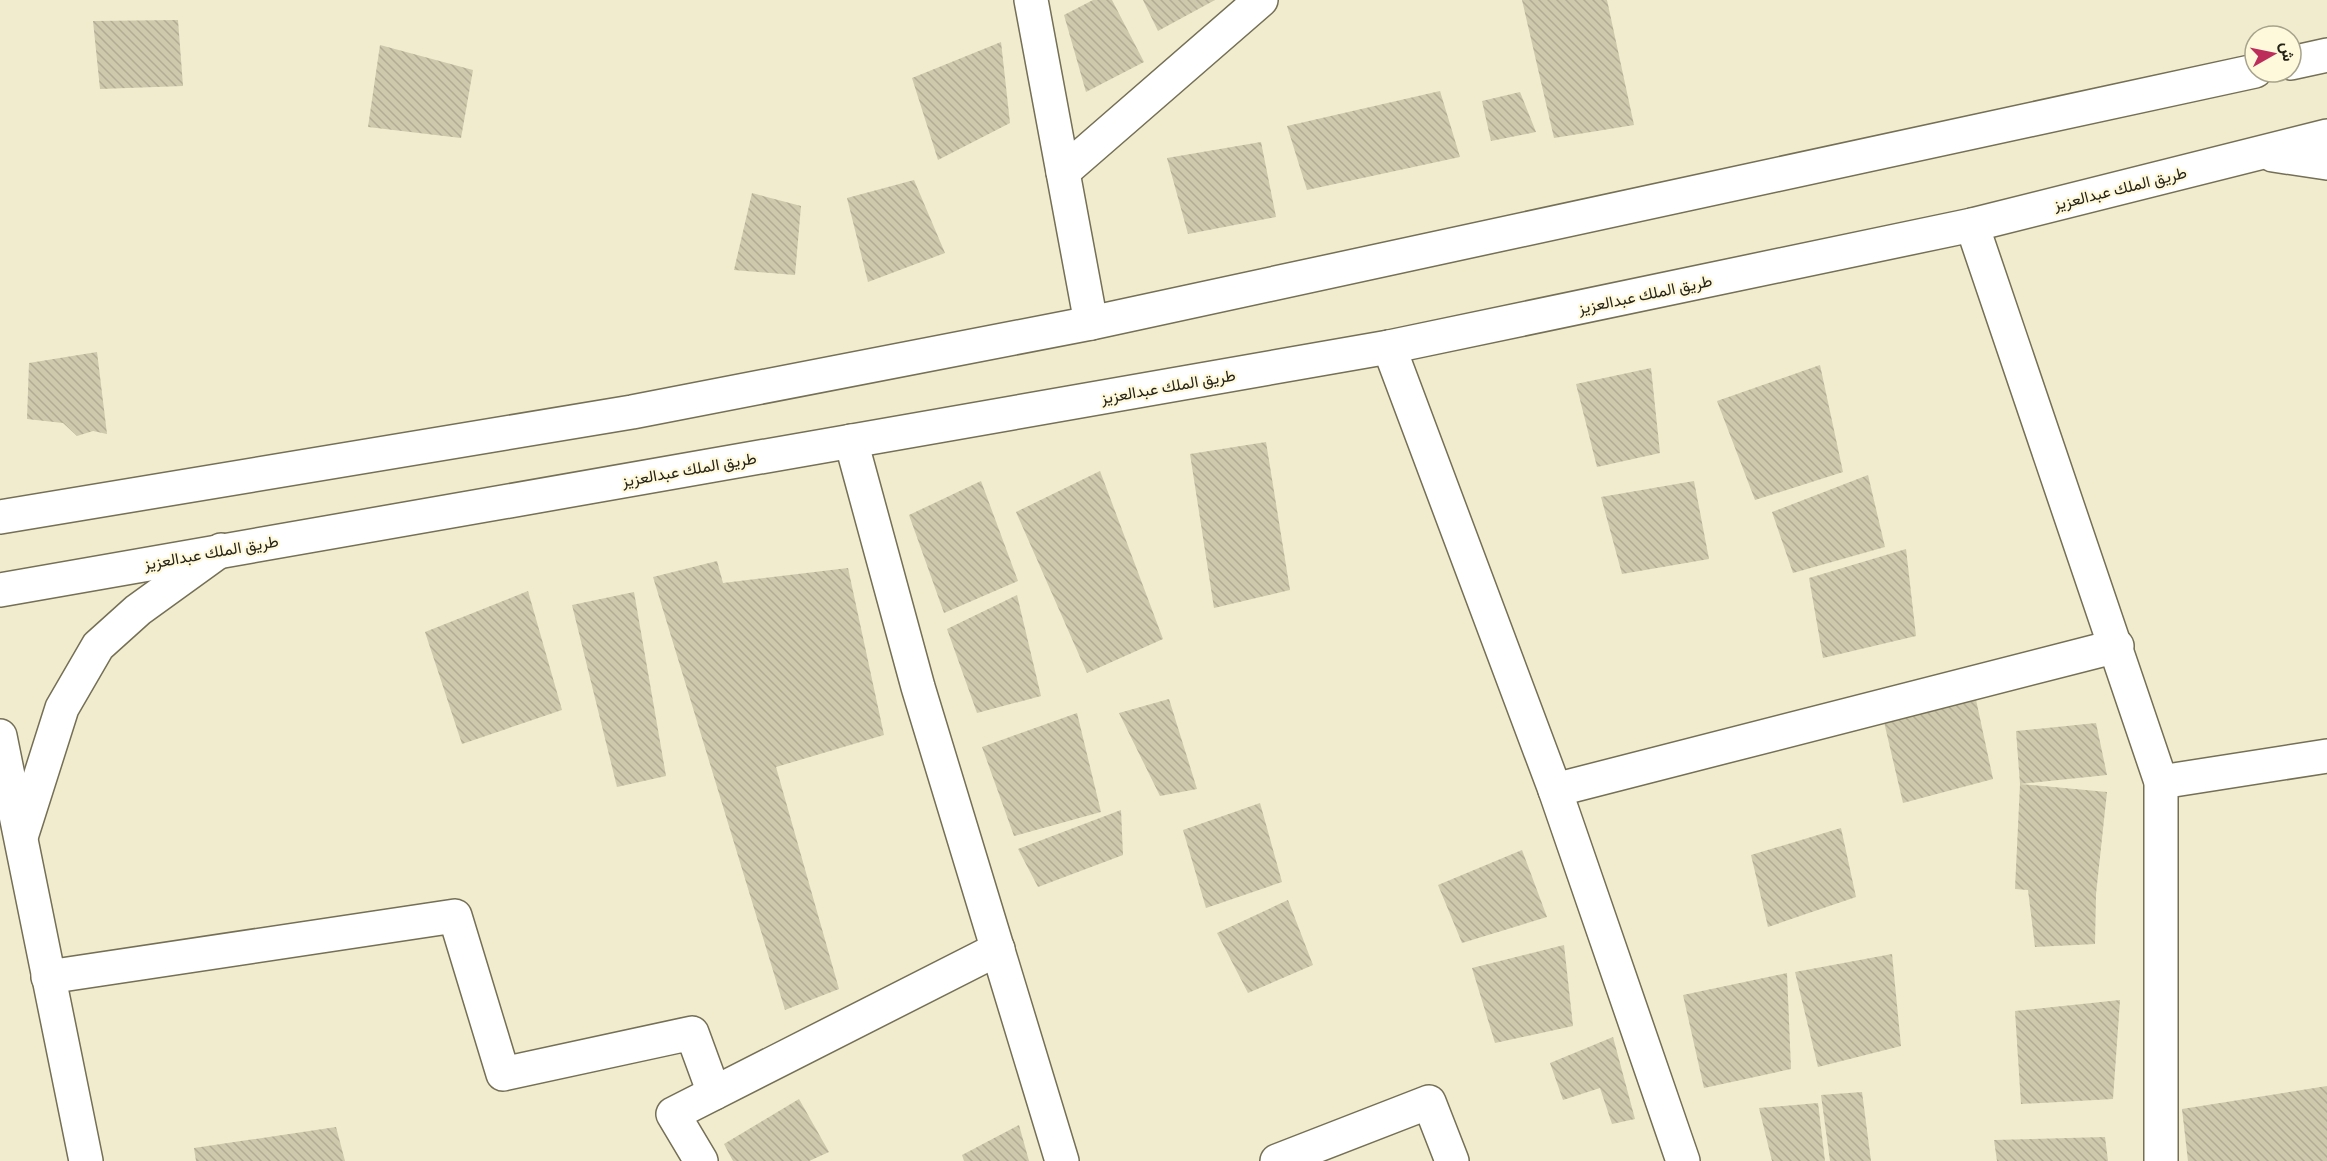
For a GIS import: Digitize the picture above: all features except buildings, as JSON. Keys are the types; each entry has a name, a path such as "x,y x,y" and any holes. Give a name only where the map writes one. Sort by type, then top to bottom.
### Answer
{"street":[{"path":"1031,0 1091,323"},
{"path":"1063,172 1261,0"},
{"path":"2303,60 2327,55"},
{"path":"0,517 632,412 1091,323 2243,73"},
{"name":"طريق الملك عبدالعزيز","path":"0,590 1389,347 1972,225 2327,136"},
{"path":"2259,153 2327,163"},
{"path":"1972,225 2117,646 2161,782 2161,1161"},
{"path":"1389,347 1554,790 1683,1161"},
{"path":"851,441 918,687 1062,1161"},
{"path":"21,839 62,708 98,646 138,610 221,550"},
{"path":"1554,790 2117,646"},
{"path":"0,736 86,1161"},
{"path":"2161,782 2327,756"},
{"path":"48,977 455,916 503,1074 692,1033 714,1093"},
{"path":"701,1161 673,1114 998,949"},
{"path":"1277,1161 1429,1102 1452,1161"}]}
